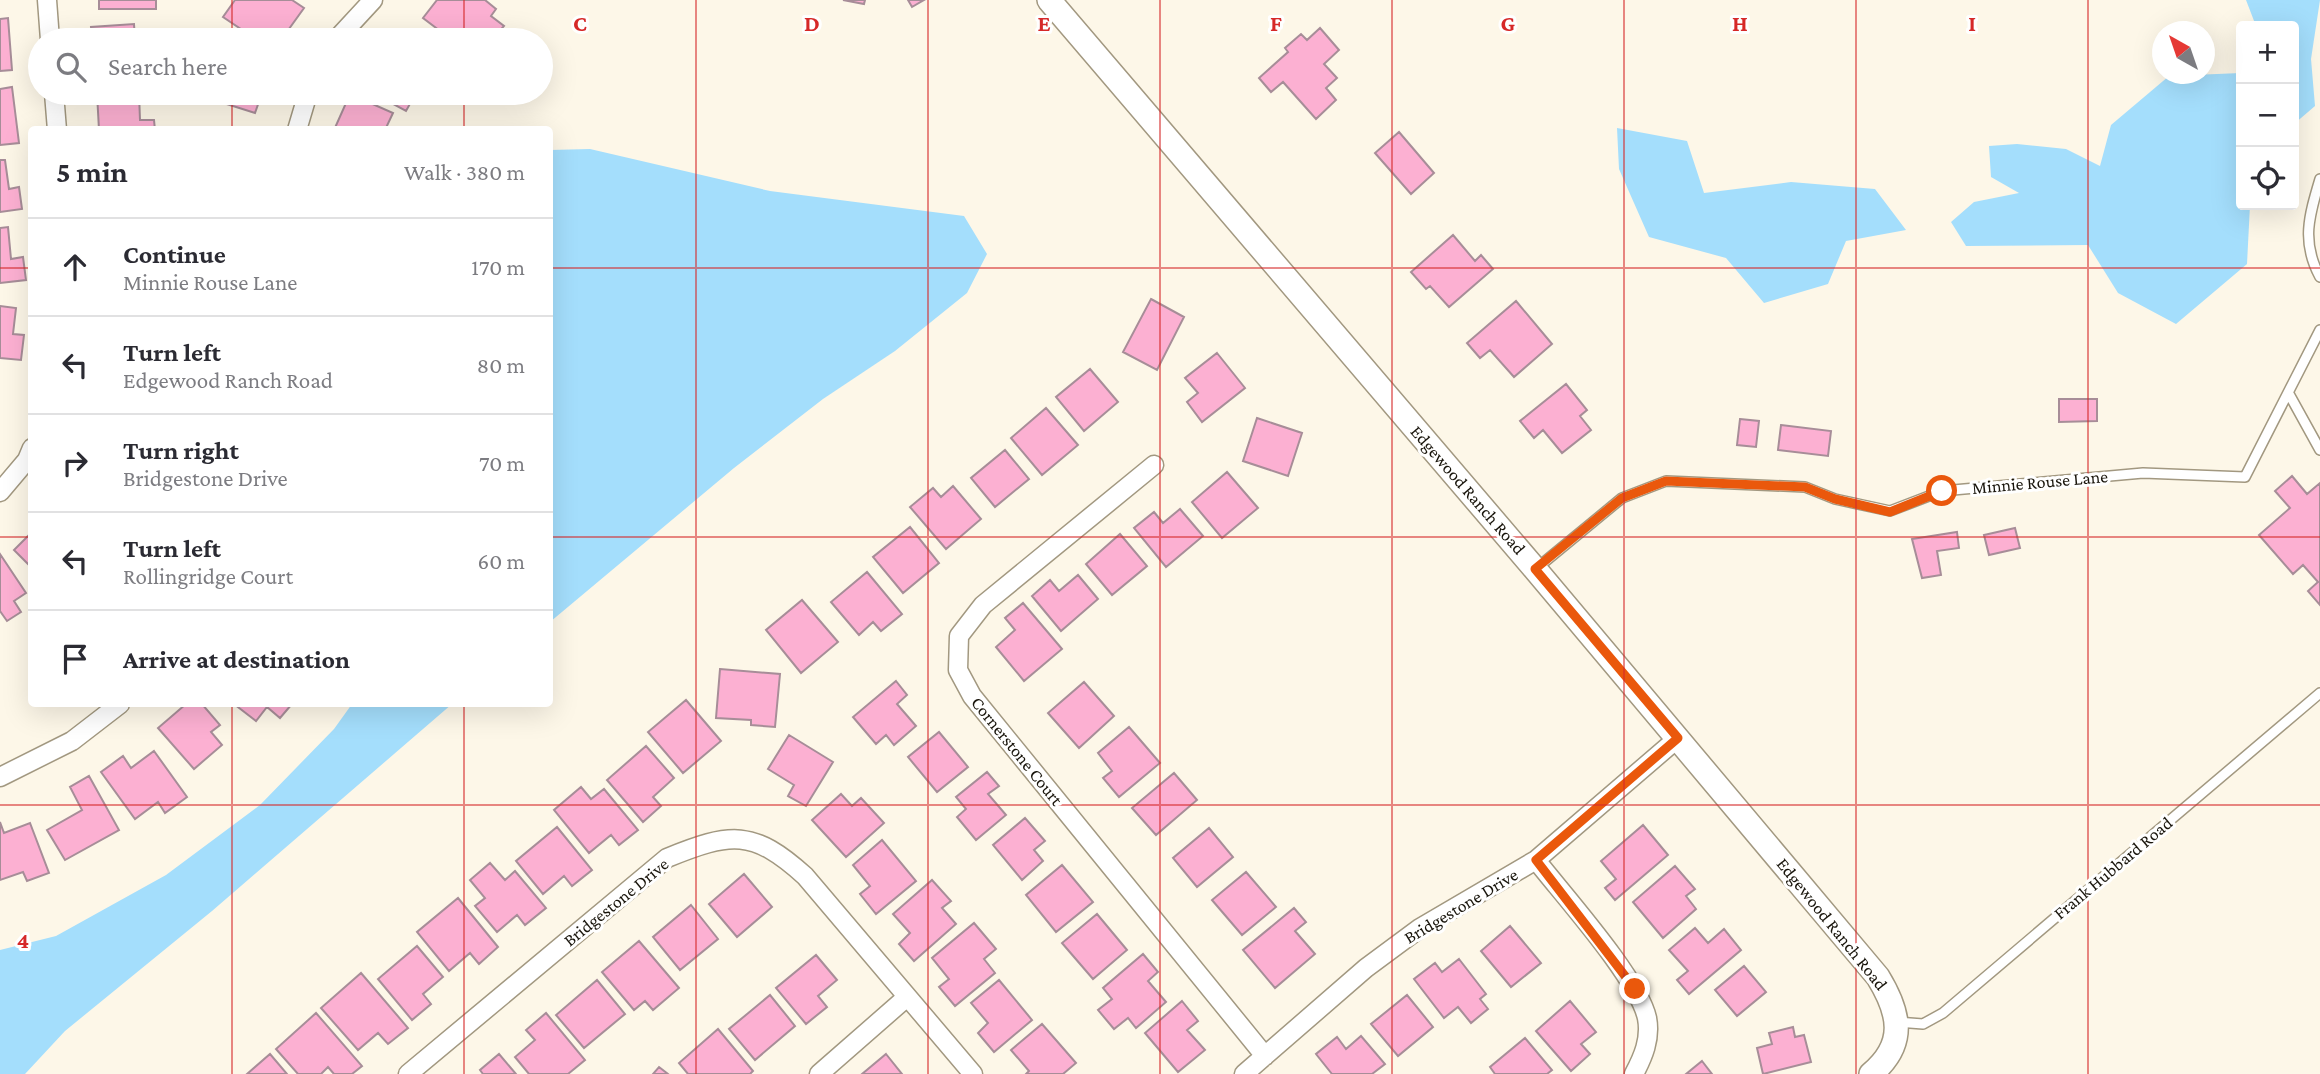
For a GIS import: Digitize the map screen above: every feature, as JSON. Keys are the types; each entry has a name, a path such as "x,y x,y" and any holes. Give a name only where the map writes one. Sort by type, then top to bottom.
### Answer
{"street":[{"path":"47,0 49,28"},
{"path":"347,28 373,0"},
{"name":"Edgewood Ranch Road","path":"1049,0 1535,569 1878,977 1896,1010 1897,1023"},
{"path":"55,105 57,126"},
{"path":"299,126 305,105"},
{"path":"0,492 28,458"},
{"name":"Cornerstone Court","path":"1154,465 983,605 959,636 958,670 972,696 1265,1056"},
{"path":"0,777 72,741 116,707"},
{"name":"Bridgestone Drive","path":"1244,1074 1366,968 1420,928 1536,860 1678,738"},
{"name":"Bridgestone Drive","path":"408,1074 667,858 702,844 747,838 780,854 805,876 973,1074"},
{"path":"1536,860 1635,989 1647,1019 1646,1051 1633,1074"},
{"path":"819,1074 907,997"},
{"path":"1871,1074 1888,1055 1896,1038 1897,1023"}],"lane":[{"path":"2320,179 2308,219 2308,231 2309,256 2320,278"},
{"path":"2320,330 2288,394 2320,450"},
{"name":"Minnie Rouse Lane","path":"1535,569 1622,498 1666,481 1805,487 1835,499 1890,512 1942,491 1954,489 2143,473 2245,477 2288,394"},
{"name":"Frank Hubbard Road","path":"1897,1023 1923,1024 1942,1013 2320,693"}],"water":[{"path":"2246,0 2320,0 2311,59 2315,106 2299,120 2299,21 2254,21"},
{"path":"2236,73 2236,210 2250,210 2247,264 2176,324 2118,293 2088,245 1966,246 1951,222 1974,202 2019,193 1991,177 1989,146 2017,144 2066,149 2100,166 2111,125 2160,84 2215,84 2215,74"},
{"path":"1617,128 1687,141 1704,193 1791,182 1875,189 1906,230 1846,241 1828,284 1764,303 1726,258 1649,237 1619,169"},
{"path":"590,149 770,191 964,216 987,254 967,293 895,351 823,399 734,468 553,619 553,150"},
{"path":"350,707 449,707 212,911 65,1031 25,1074 0,1074 0,950 56,936 166,875 260,805 334,729"}],"building":[{"path":"99,0 156,0 156,9 99,9"},
{"path":"235,0 292,0 304,8 290,28 239,28 223,17"},
{"path":"437,0 485,0 496,9 491,16 504,26 436,28 423,18"},
{"path":"843,0 865,0 864,4"},
{"path":"908,0 924,0 912,7"},
{"path":"8,18 12,70 0,71 0,19"},
{"path":"134,24 134,28 91,28"},
{"path":"1320,28 1339,50 1324,64 1337,78 1326,88 1336,100 1316,119 1283,82 1271,92 1259,78 1288,52 1285,48 1301,34 1307,40"},
{"path":"12,87 19,143 0,145 0,89"},
{"path":"98,105 139,105 140,120 154,120 155,126 99,126"},
{"path":"230,105 258,105 255,113"},
{"path":"345,105 375,105 393,113 387,126 336,126"},
{"path":"395,105 409,105 406,111"},
{"path":"1399,132 1434,173 1411,194 1375,153"},
{"path":"0,160 5,160 9,189 19,187 22,209 0,212"},
{"path":"8,227 11,259 23,257 26,280 0,283 0,228"},
{"path":"1453,235 1475,261 1481,255 1493,269 1449,307 1430,286 1426,289 1411,272"},
{"path":"1151,299 1184,317 1157,370 1123,352"},
{"path":"1516,301 1552,344 1514,377 1490,350 1480,358 1467,343"},
{"path":"0,306 16,308 13,334 24,335 21,360 0,358"},
{"path":"1217,353 1245,388 1202,422 1187,402 1198,393 1185,378"},
{"path":"1090,369 1118,402 1084,431 1056,397"},
{"path":"1566,384 1587,410 1580,416 1591,430 1562,453 1543,430 1534,438 1520,421"},
{"path":"2059,399 2097,399 2097,421 2059,422"},
{"path":"1046,408 1078,445 1042,475 1011,438"},
{"path":"1257,418 1302,433 1288,476 1243,461"},
{"path":"1740,419 1759,421 1756,447 1737,445"},
{"path":"1781,425 1831,431 1828,456 1778,450"},
{"path":"1005,450 1029,479 995,507 971,478"},
{"path":"1227,472 1258,508 1222,538 1192,502"},
{"path":"2292,476 2307,494 2320,483 2320,605 2308,591 2318,582 2303,565 2293,574 2259,535 2290,508 2275,491"},
{"path":"953,486 981,519 946,549 910,507 933,488 941,497"},
{"path":"1180,509 1203,536 1166,567 1134,528 1154,512 1163,523"},
{"path":"910,527 939,563 903,593 873,557"},
{"path":"2015,528 2020,548 1989,555 1984,535"},
{"path":"1957,532 1959,548 1937,551 1941,575 1922,578 1912,539"},
{"path":"1120,534 1147,566 1112,595 1086,564"},
{"path":"28,536 28,564 14,550"},
{"path":"0,554 26,593 14,601 21,612 7,621 0,611"},
{"path":"867,572 902,614 881,631 873,622 859,635 831,602"},
{"path":"1078,575 1098,599 1061,631 1032,596 1050,580 1059,591"},
{"path":"802,600 838,642 801,673 766,630"},
{"path":"1023,603 1062,649 1024,681 996,647 1015,630 1005,618"},
{"path":"720,669 780,674 775,727 751,725 751,720 716,718"},
{"path":"896,681 907,695 897,704 916,726 894,745 886,735 876,744 853,717"},
{"path":"1084,682 1114,716 1079,748 1048,713"},
{"path":"686,700 721,741 683,773 648,732"},
{"path":"182,707 205,707 220,725 211,732 222,745 194,769 158,728"},
{"path":"238,707 267,707 256,721"},
{"path":"267,707 289,707 280,718"},
{"path":"1129,727 1160,763 1119,797 1103,778 1112,771 1098,753"},
{"path":"939,732 968,767 937,792 908,757"},
{"path":"789,735 833,762 806,806 788,796 794,785 768,769"},
{"path":"646,746 674,778 653,797 661,806 643,822 607,780"},
{"path":"154,751 187,797 165,813 158,802 135,819 101,772 123,756 131,768"},
{"path":"987,772 999,786 988,794 1006,815 976,840 957,817 966,809 956,797"},
{"path":"1174,773 1197,800 1156,835 1132,808"},
{"path":"89,776 119,830 65,860 47,830 82,810 70,787"},
{"path":"581,787 591,799 604,789 638,830 619,845 611,835 589,853 554,810"},
{"path":"841,794 852,806 861,798 884,823 846,857 812,820"},
{"path":"1025,818 1045,841 1034,850 1043,861 1022,880 993,845"},
{"path":"0,822 4,833 30,823 49,873 27,881 23,872 0,880"},
{"path":"1643,825 1668,855 1615,900 1605,888 1616,879 1601,861"},
{"path":"557,827 592,870 572,886 564,876 543,894 516,861"},
{"path":"1209,828 1233,857 1197,887 1173,858"},
{"path":"882,840 916,881 876,914 860,894 870,886 853,865"},
{"path":"490,863 505,880 515,871 546,908 525,925 517,915 497,932 475,906 485,898 470,880"},
{"path":"1062,865 1093,902 1056,932 1026,895"},
{"path":"1675,866 1695,889 1686,896 1696,909 1663,938 1633,902"},
{"path":"1246,872 1276,907 1242,935 1212,900"},
{"path":"744,874 772,907 737,937 709,904"},
{"path":"932,880 951,901 942,908 956,924 914,961 899,944 910,933 893,914"},
{"path":"458,898 498,947 479,964 470,953 449,971 417,932"},
{"path":"691,905 718,939 680,970 653,937"},
{"path":"1294,908 1306,922 1295,931 1315,954 1275,988 1243,950"},
{"path":"1097,914 1127,950 1093,979 1062,943"},
{"path":"974,923 996,949 984,959 995,973 955,1006 939,987 949,979 932,958"},
{"path":"1510,926 1541,963 1511,987 1481,951"},
{"path":"1695,928 1708,943 1724,929 1741,950 1689,994 1677,980 1688,971 1669,950"},
{"path":"639,941 679,988 653,1010 645,1001 634,1010 602,972"},
{"path":"417,946 443,977 423,994 431,1004 412,1020 378,979"},
{"path":"1143,954 1158,972 1148,981 1166,1002 1136,1028 1128,1018 1114,1029 1098,1010 1112,999 1103,988"},
{"path":"816,955 837,980 818,996 827,1007 806,1024 776,988"},
{"path":"1459,959 1486,994 1480,999 1488,1009 1471,1023 1458,1007 1444,1018 1414,979 1435,963 1442,972"},
{"path":"1744,966 1766,992 1737,1016 1715,990"},
{"path":"361,973 408,1028 388,1044 378,1033 358,1050 321,1008"},
{"path":"597,980 625,1014 584,1048 556,1015"},
{"path":"999,980 1032,1020 994,1052 978,1033 988,1023 971,1003"},
{"path":"770,995 795,1026 755,1060 729,1029"},
{"path":"1407,995 1433,1027 1398,1056 1371,1024"},
{"path":"1182,1001 1198,1021 1187,1030 1205,1050 1178,1072 1145,1033"},
{"path":"1570,1001 1596,1032 1581,1044 1590,1054 1571,1071 1536,1031"},
{"path":"316,1013 362,1066 352,1074 334,1074 328,1067 321,1074 298,1074 276,1049"},
{"path":"546,1013 585,1060 568,1074 529,1074 515,1057 535,1040 526,1030"},
{"path":"1042,1024 1076,1063 1063,1074 1026,1074 1029,1071 1011,1050"},
{"path":"1793,1027 1795,1037 1804,1035 1811,1062 1763,1074 1757,1048 1772,1044 1769,1033"},
{"path":"718,1029 753,1071 750,1074 688,1074 679,1063"},
{"path":"1361,1036 1385,1064 1372,1074 1332,1074 1316,1054 1337,1037 1346,1049"},
{"path":"1525,1038 1552,1070 1547,1074 1495,1074 1490,1067"},
{"path":"270,1054 287,1074 247,1074"},
{"path":"499,1054 516,1074 483,1074 480,1070"},
{"path":"886,1054 902,1074 862,1074"},
{"path":"1702,1061 1712,1074 1686,1074"},
{"path":"659,1067 668,1074 653,1074"}],"route":[{"path":"1635,989 1536,860 1678,738 1535,569 1622,498 1666,481 1716,486 1805,487 1835,499 1890,512 1942,491"}]}
